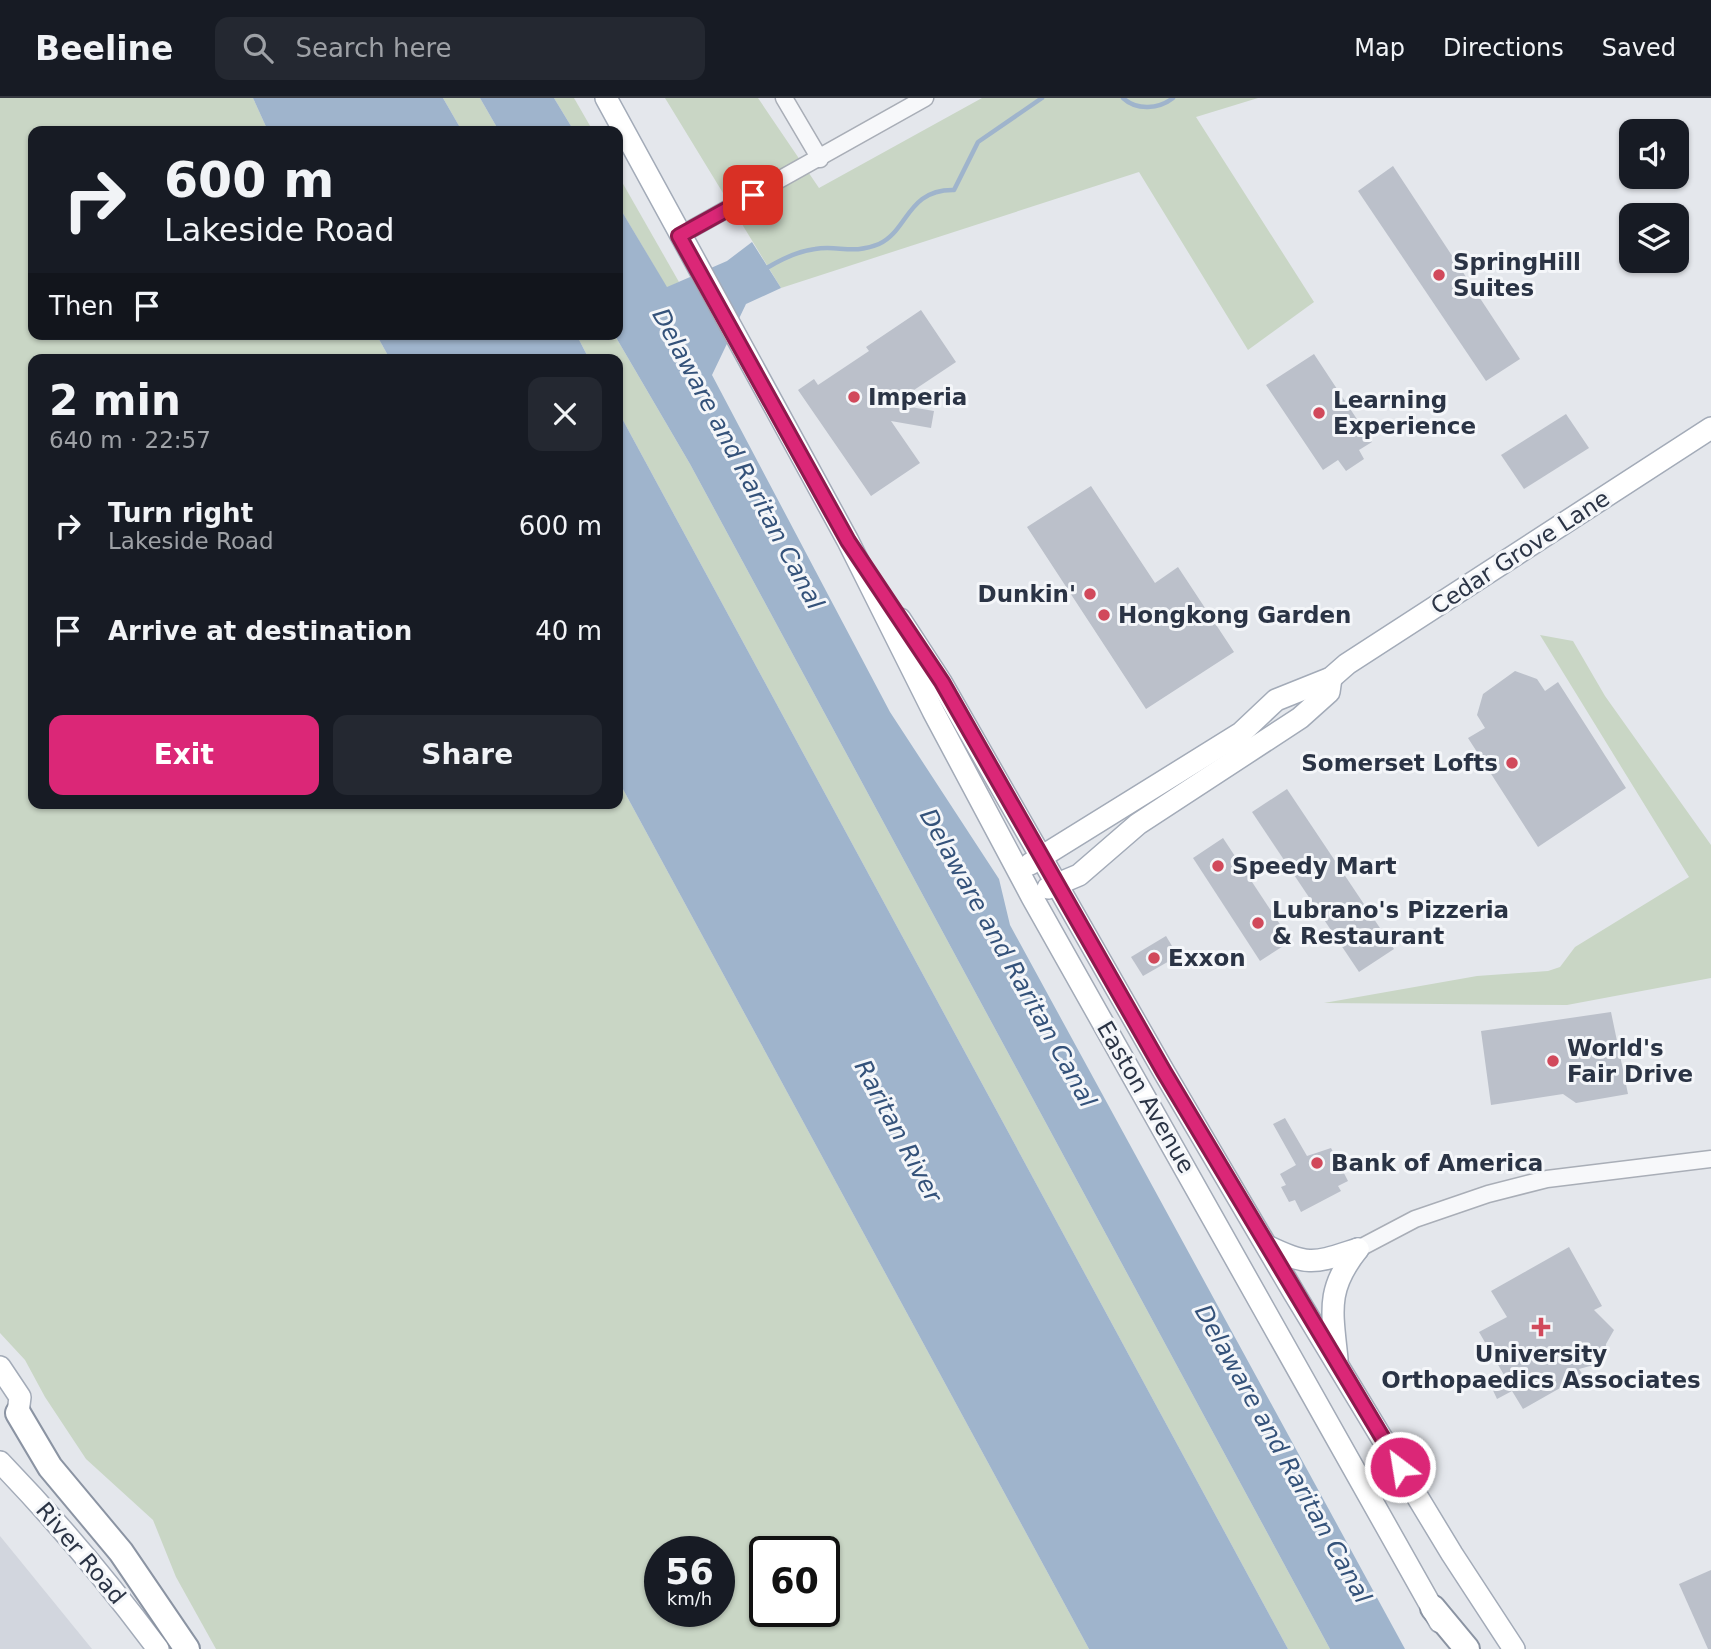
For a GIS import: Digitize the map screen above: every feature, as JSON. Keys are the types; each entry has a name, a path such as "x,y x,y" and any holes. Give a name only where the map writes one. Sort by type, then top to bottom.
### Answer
{"highway":[{"path":"18,1413 50,1467 121,1552 187,1649"},
{"path":"1433,1608 1466,1649"}],"main road":[{"name":"Easton Avenue","path":"606,98 621,126"},
{"name":"Easton Avenue","path":"623,130 848,541 933,711 1032,897 1454,1649"},
{"name":"Cedar Grove Lane","path":"1020,870 1241,733 1276,700 1331,678 1347,664 1711,428"},
{"name":"Easton Avenue","path":"848,541 942,682 1164,1072 1452,1554 1514,1649"},
{"name":"Cedar Grove Lane","path":"1032,897 1079,875 1138,824 1300,718 1329,692 1331,678"},
{"path":"1267,1246 1297,1261 1320,1261 1359,1249"},
{"path":"1337,1364 1333,1292 1343,1268 1359,1249"},
{"path":"0,1367 20,1397 18,1413"},
{"path":"0,1388 18,1413"},
{"name":"River Road","path":"0,1462 53,1516 114,1589 158,1649"}],"street":[{"path":"784,98 820,159"},
{"path":"679,236 925,98"},
{"path":"1359,1249 1415,1219 1488,1194 1547,1179 1711,1159"}],"shaded area":[{"path":"0,1536 92,1649 0,1649"}],"green space":[{"path":"0,98 253,98 266,126 28,126 28,340 379,340 387,354 28,354 28,809 623,809 623,789 1089,1649 216,1649 176,1577 153,1520 86,1459 45,1397 25,1360 0,1333"},
{"path":"443,98 480,98 496,126 459,126"},
{"path":"554,98 574,98 590,126 571,126"},
{"path":"665,98 758,98 819,188 982,98 1258,98 1196,117 1314,302 1248,350 1139,172 781,288"},
{"path":"623,184 679,282 667,288 623,213"},
{"path":"579,340 618,340 690,464 1330,1649 1288,1649 623,420 623,354 586,354"},
{"path":"1540,635 1573,641 1605,696 1711,845 1711,978 1567,1005 1324,1003 1477,976 1548,971 1560,967 1575,947 1689,877"}],"water":[{"path":"253,98 443,98 459,126 266,126"},
{"path":"480,98 554,98 571,126 496,126"},
{"name":"Delaware and Raritan Canal","path":"623,213 667,287 727,261 752,242 781,288 746,304 712,375 890,712 999,879 1010,925 1405,1649 1330,1649 690,464 618,340 623,340"},
{"path":"379,340 579,340 586,354 387,354"},
{"name":"Raritan River","path":"623,420 1288,1649 1089,1649 623,789"}],"building":[{"name":"SpringHill Suites","path":"1393,166 1520,359 1486,381 1358,191"},
{"name":"Imperia","path":"921,310 956,362 893,404 934,411 931,428 891,421 920,463 871,496 798,390 814,379 818,385 869,351 866,347"},
{"name":"Learning Experience","path":"1314,354 1372,442 1359,450 1364,459 1346,471 1338,460 1323,470 1266,385"},
{"path":"1566,414 1589,448 1524,489 1501,455"},
{"path":"1091,486 1155,583 1178,567 1234,652 1146,709 1027,527"},
{"name":"Somerset Lofts","path":"1515,671 1537,679 1545,691 1558,682 1626,788 1538,847 1468,738 1485,728 1477,715 1483,694"},
{"path":"1287,789 1394,949 1359,972 1252,812"},
{"path":"1223,838 1291,941 1260,961 1193,858"},
{"path":"1166,936 1178,956 1143,976 1131,957"},
{"name":"World's Fair Drive","path":"1611,1012 1628,1094 1576,1103 1563,1094 1491,1105 1481,1031"},
{"name":"Bank of America","path":"1285,1118 1307,1156 1331,1148 1348,1181 1338,1186 1341,1191 1301,1212 1295,1200 1289,1202 1281,1187 1286,1185 1280,1174 1296,1165 1273,1124"},
{"path":"1569,1247 1602,1306 1594,1310 1614,1330 1606,1344 1605,1362 1579,1369 1583,1375 1523,1409 1512,1391 1497,1399 1490,1384 1504,1375 1479,1332 1507,1317 1491,1291"},
{"path":"1711,1570 1711,1649 1708,1649 1679,1584"}],"waterway":[{"path":"765,269 789,256 808,250 861,249 889,238 917,203 938,192 954,190 978,142 1042,98"},
{"path":"1123,98 1141,107 1155,106 1173,98"}],"place":[{"name":"SpringHill Suites","path":"1439,275"},
{"name":"Imperia","path":"854,397"},
{"name":"Learning Experience","path":"1319,413"},
{"name":"Dunkin'","path":"1090,594"},
{"name":"Hongkong Garden","path":"1104,615"},
{"name":"Somerset Lofts","path":"1512,763"},
{"name":"Speedy Mart","path":"1218,866"},
{"name":"Lubrano's Pizzeria & Restaurant","path":"1258,923"},
{"name":"Exxon","path":"1154,958"},
{"name":"World's Fair Drive","path":"1553,1061"},
{"name":"Bank of America","path":"1317,1163"},
{"name":"University Orthopaedics Associates","path":"1541,1327"}],"route":[{"path":"753,195 679,236 848,541 942,682 1164,1072 1400,1467"}]}
